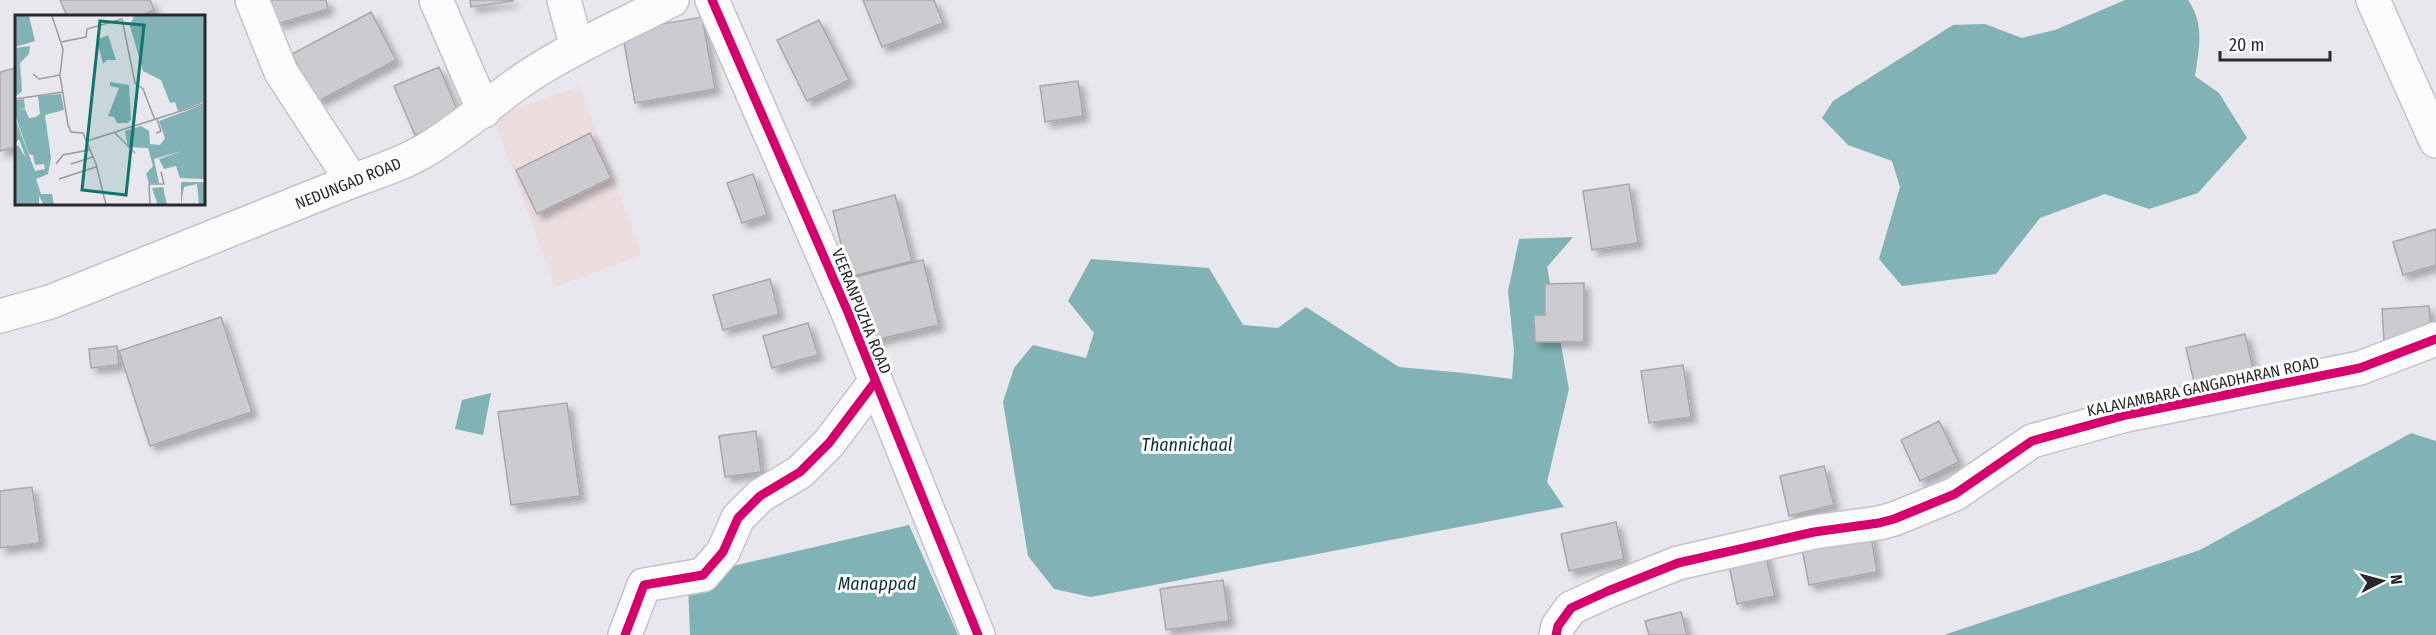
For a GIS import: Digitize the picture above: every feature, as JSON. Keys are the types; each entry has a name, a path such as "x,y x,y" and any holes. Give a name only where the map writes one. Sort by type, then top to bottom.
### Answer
{"street":[{"path":"252,0 282,72 352,181"},
{"path":"436,0 484,111"},
{"path":"564,0 577,48"},
{"name":"NEDUNGAD ROAD","path":"0,316 50,302 352,181 390,168 424,151 484,111 532,74 577,48 672,0"},
{"name":"VEERANPUZHA ROAD","path":"712,0 847,310 978,635"},
{"path":"2373,0 2436,141"},
{"name":"KALAVAMBARA GANGADHARAN ROAD","path":"1556,635 1558,626 1570,608 1678,563 1814,531 1879,524 1955,494 2031,441 2126,415 2360,368 2436,339"},
{"path":"625,635 644,585 703,575 723,552 738,518 760,496 800,472 829,444 875,382"}],"shaded area":[{"path":"580,86 642,255 555,287 493,117"}],"water":[{"path":"2125,0 2188,0 2199,27 2195,76 2219,93 2247,138 2198,193 2149,209 2105,194 2040,218 1996,274 1902,286 1879,259 1900,187 1892,161 1848,145 1822,118 1833,101 1953,25 1985,24 2022,38 2055,30"},
{"name":"Thannichaal","path":"1573,237 1547,267 1569,389 1547,482 1564,507 1091,597 1054,589 1028,556 1003,402 1014,368 1033,345 1086,358 1094,333 1068,301 1091,259 1209,268 1243,325 1278,328 1306,307 1399,367 1512,379 1514,351 1508,291 1519,239"},
{"path":"491,393 483,435 455,429 462,400"},
{"path":"2411,433 2436,441 2436,635 1944,635 2200,550"},
{"name":"Manappad","path":"909,525 958,635 690,635 688,584 729,567"}],"building":[{"path":"60,0 150,0 154,10 142,15 67,15"},
{"path":"270,0 326,0 328,9 277,24"},
{"path":"470,0 513,0 513,1 471,7"},
{"path":"863,0 934,0 943,23 882,47"},
{"path":"371,12 396,60 317,102 292,54"},
{"path":"702,17 715,89 635,103 622,31"},
{"path":"819,20 849,80 807,101 777,40"},
{"path":"439,67 460,116 415,135 394,86"},
{"path":"15,68 15,147 0,151 0,72"},
{"path":"1078,81 1083,116 1045,122 1040,86"},
{"path":"590,133 611,178 537,214 516,170"},
{"path":"753,174 767,215 742,223 727,183"},
{"path":"1629,184 1638,243 1592,250 1583,191"},
{"path":"895,195 912,261 849,277 833,211"},
{"path":"2436,229 2436,265 2403,275 2393,242"},
{"path":"923,260 939,325 871,341 855,277"},
{"path":"770,279 779,314 723,330 713,295"},
{"path":"1584,283 1584,342 1535,342 1534,315 1545,315 1545,284"},
{"path":"2429,306 2431,337 2384,340 2382,309"},
{"path":"221,317 252,412 150,446 119,351"},
{"path":"808,323 818,355 772,368 763,336"},
{"path":"2245,334 2254,373 2195,386 2186,348"},
{"path":"117,346 119,365 91,368 89,349"},
{"path":"1683,365 1691,417 1649,423 1641,371"},
{"path":"567,403 580,496 511,505 498,412"},
{"path":"1939,421 1959,462 1920,481 1901,440"},
{"path":"756,431 761,472 725,477 719,436"},
{"path":"1824,466 1834,505 1789,516 1780,476"},
{"path":"32,487 40,543 0,548 0,491"},
{"path":"1616,522 1624,559 1569,571 1561,534"},
{"path":"1870,530 1877,572 1809,585 1801,543"},
{"path":"1765,552 1775,596 1737,604 1728,560"},
{"path":"1223,580 1229,621 1166,630 1160,589"},
{"path":"1681,612 1687,635 1649,635 1645,621"}],"cycle path":[{"path":"712,0 847,310 978,635"},
{"path":"1556,635 1558,626 1571,608 1608,591 1678,563 1814,532 1894,519 1955,494 2032,441 2126,415 2360,368 2436,339"},
{"path":"625,635 644,585 703,575 723,552 738,518 760,496 800,472 829,443 875,382"}]}
